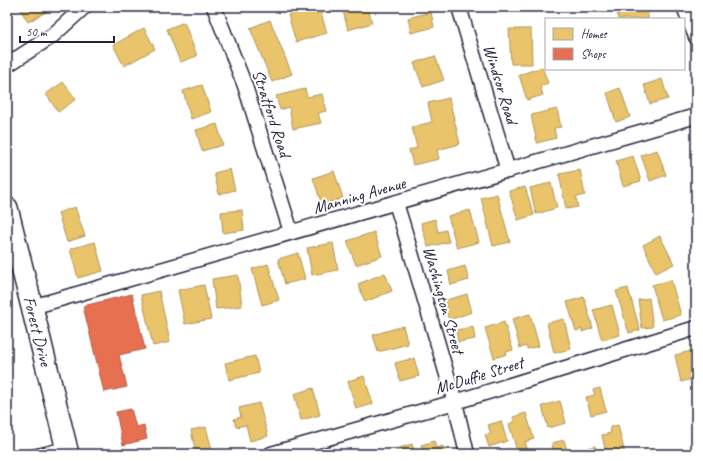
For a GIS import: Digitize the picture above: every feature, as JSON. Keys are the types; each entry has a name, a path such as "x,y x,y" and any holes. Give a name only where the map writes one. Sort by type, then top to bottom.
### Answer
{"main road":[{"name":"Forest Drive","path":"7,211 67,450"}],"street":[{"path":"7,65 52,36 84,7"},
{"name":"Stratford Road","path":"214,7 245,86 291,232"},
{"name":"Windsor Road","path":"459,7 508,171"},
{"path":"684,7 696,36"},
{"name":"Manning Avenue","path":"32,307 696,116"},
{"name":"Washington Street","path":"396,203 455,402 467,454"},
{"name":"McDuffie Street","path":"271,454 455,402 696,328"}],"lane":[{"path":"30,454 67,450"}],"building: Homes":[{"path":"19,7 55,7 28,22"},
{"path":"312,7 319,7 327,33 296,42 288,15"},
{"path":"342,7 368,7 372,23 348,30"},
{"path":"617,7 648,7 648,18 618,18"},
{"path":"431,12 434,27 411,33 408,18"},
{"path":"270,20 292,74 272,82 250,28"},
{"path":"184,22 197,56 180,62 167,29"},
{"path":"144,28 155,49 124,66 113,45"},
{"path":"509,29 531,29 532,64 511,64"},
{"path":"435,56 444,80 423,87 414,63"},
{"path":"542,67 548,83 540,86 543,95 527,100 519,75"},
{"path":"662,79 668,99 650,104 644,85"},
{"path":"63,82 76,99 58,112 46,94"},
{"path":"202,85 211,112 191,119 183,91"},
{"path":"620,88 630,117 616,122 607,93"},
{"path":"305,89 307,97 322,94 326,111 318,113 321,123 293,129 289,107 280,110 276,96"},
{"path":"449,98 460,144 437,150 439,159 413,165 409,150 417,148 412,127 432,122 428,103"},
{"path":"557,109 561,127 554,128 556,138 537,143 531,115"},
{"path":"217,124 223,145 202,151 196,130"},
{"path":"657,150 666,175 650,181 641,155"},
{"path":"633,156 641,181 623,186 616,161"},
{"path":"230,169 235,190 219,194 214,173"},
{"path":"580,170 585,195 576,197 578,207 566,209 559,174"},
{"path":"334,171 343,198 322,205 313,178"},
{"path":"551,183 557,208 536,214 530,188"},
{"path":"525,187 534,215 518,220 509,191"},
{"path":"497,194 510,242 493,246 481,198"},
{"path":"75,207 85,236 67,242 58,213"},
{"path":"242,210 244,230 223,233 221,212"},
{"path":"470,210 479,242 457,248 448,216"},
{"path":"435,219 438,232 446,230 449,242 428,247 421,223"},
{"path":"374,232 382,256 356,265 347,241"},
{"path":"660,236 674,264 656,273 643,245"},
{"path":"95,242 103,271 78,278 70,249"},
{"path":"333,243 338,270 312,275 307,248"},
{"path":"298,253 305,279 285,284 278,259"},
{"path":"268,264 279,300 262,305 252,269"},
{"path":"465,266 469,280 451,285 448,271"},
{"path":"385,273 392,291 365,302 358,284"},
{"path":"238,275 242,306 216,309 212,279"},
{"path":"671,280 681,315 662,320 652,285"},
{"path":"204,285 211,319 185,324 178,290"},
{"path":"628,288 640,330 629,333 616,291"},
{"path":"159,291 170,342 153,346 141,295"},
{"path":"467,294 472,312 449,320 443,301"},
{"path":"584,297 593,328 582,332 582,329 576,331 567,302"},
{"path":"649,298 653,327 642,328 638,300"},
{"path":"612,305 620,335 602,340 593,310"},
{"path":"530,314 539,346 527,349 527,346 520,348 512,319"},
{"path":"564,319 571,349 554,353 547,323"},
{"path":"504,322 513,350 506,352 507,354 494,358 485,328"},
{"path":"403,326 408,344 378,352 373,335"},
{"path":"473,327 475,339 458,342 456,330"},
{"path":"691,351 696,378 681,382 675,355"},
{"path":"255,356 259,373 229,380 225,363"},
{"path":"414,358 419,376 400,381 395,363"},
{"path":"364,376 373,404 356,409 348,381"},
{"path":"313,388 320,415 301,420 294,394"},
{"path":"600,388 606,411 591,415 586,397 595,395 593,390"},
{"path":"560,401 566,423 548,428 542,406"},
{"path":"259,403 268,436 250,441 246,425 236,427 234,419 241,417 239,408"},
{"path":"526,413 534,439 525,442 527,448 517,451 509,424 514,422 513,417"},
{"path":"501,421 507,441 489,447 485,435 491,434 488,425"},
{"path":"618,425 625,454 606,454 602,435 611,433 610,427"},
{"path":"206,427 212,450 196,454 191,430"},
{"path":"564,440 568,454 548,454 547,452 553,450 552,443"},
{"path":"434,441 436,448 443,446 445,454 424,454 421,445"},
{"path":"412,444 415,454 397,454 396,449"},
{"path":"595,446 597,454 579,454 578,450"}],"building: Shops":[{"path":"132,294 145,349 119,355 127,387 104,392 83,306"},
{"path":"131,409 136,427 144,425 147,439 123,445 116,412"}]}
